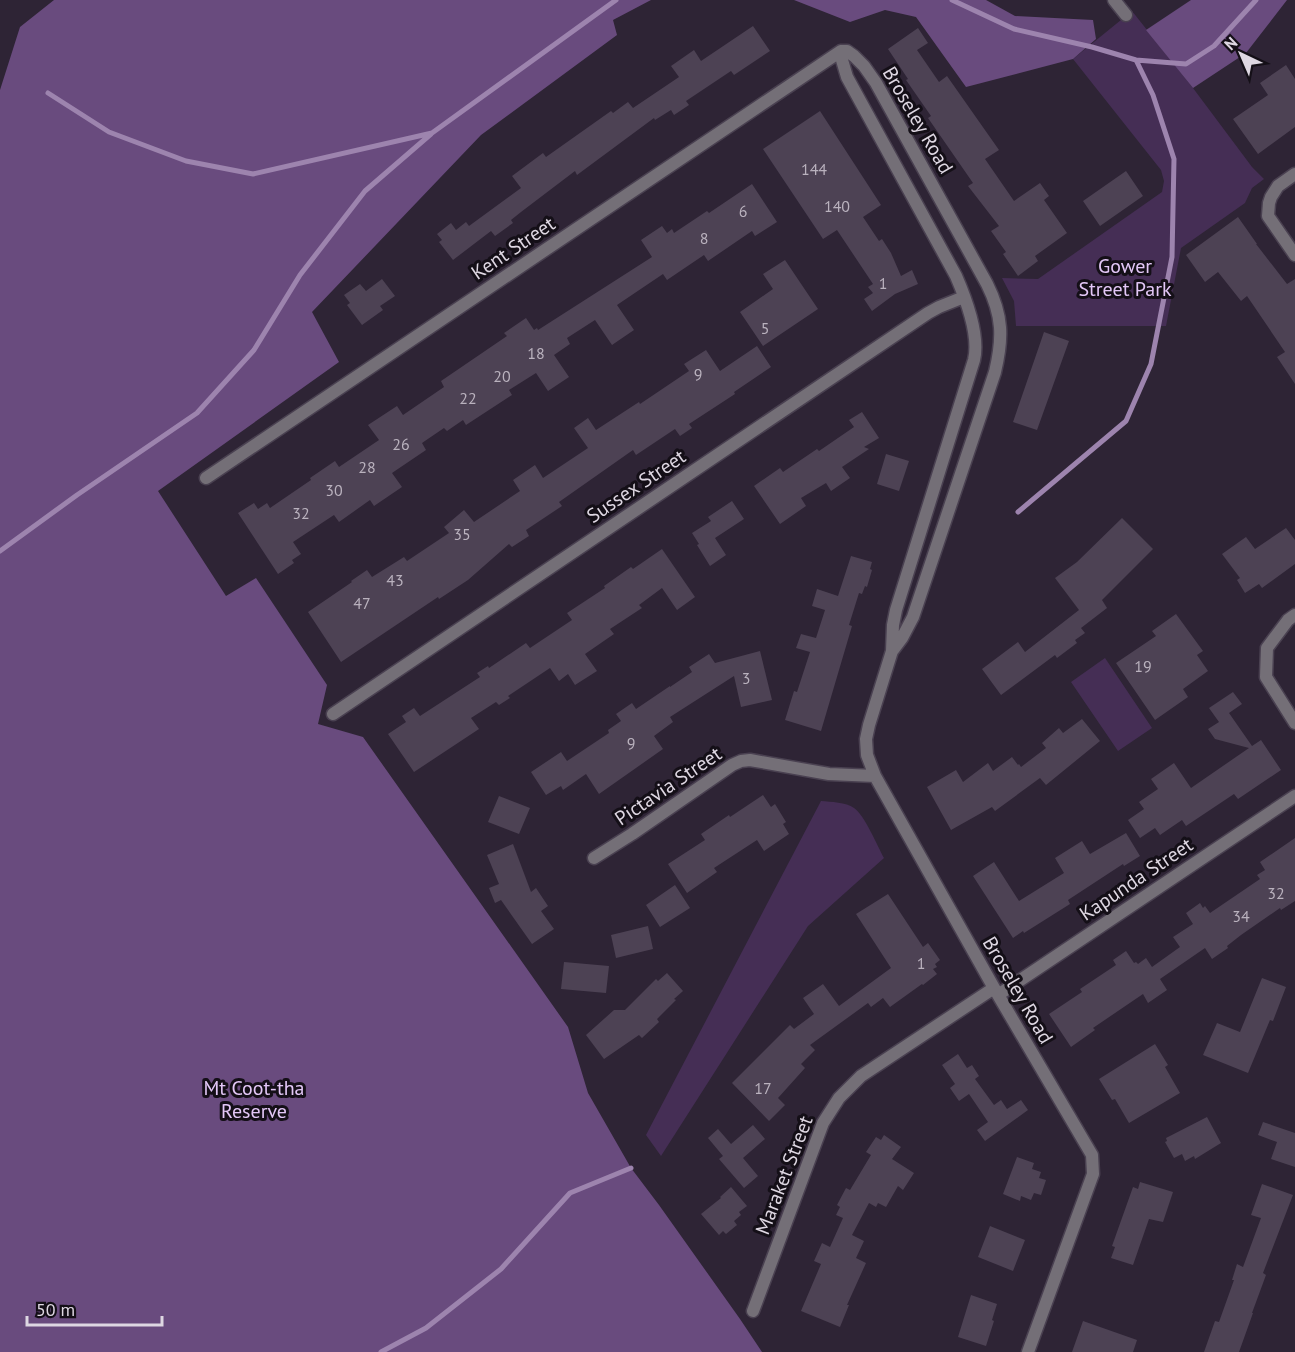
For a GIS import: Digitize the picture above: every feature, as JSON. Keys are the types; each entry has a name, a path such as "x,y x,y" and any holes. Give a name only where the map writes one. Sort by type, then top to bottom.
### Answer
{"street":[{"path":"1114,0 1126,15"},
{"name":"Broseley Road","path":"892,651 913,617 995,372 1000,351 1001,326 998,309 987,284 881,92 859,61 849,52 841,51 847,77 952,267 974,332 976,353 896,610 892,651 866,739 867,755 875,776 996,992 1092,1155 1093,1174 1028,1352"},
{"name":"Kent Street","path":"206,478 841,51"},
{"path":"1295,174 1278,186 1271,197 1268,216 1295,255"},
{"name":"Sussex Street","path":"333,714 928,313 964,297"},
{"path":"1295,615 1288,620 1267,648 1266,678 1295,723"},
{"name":"Pictavia Street","path":"594,858 741,761 750,760 834,775 875,776"},
{"name":"Kapunda Street","path":"996,992 1295,796"},
{"name":"Maraket Street","path":"753,1311 823,1123 839,1098 861,1076 996,992"}],"green space":[{"name":"Mt Coot-tha Reserve","path":"54,0 651,0 613,20 617,35 481,135 312,312 339,362 158,491 226,596 256,578 327,685 318,724 363,737 568,1027 588,1093 631,1168 762,1352 0,1352 0,90 20,27"},
{"path":"794,0 986,0 1015,16 1093,20 1096,39 1073,59 966,87 916,17 885,10 850,22"},
{"path":"1191,0 1287,0 1246,53 1193,88 1146,30"},
{"name":"Gower Street Park","path":"1132,11 1252,167 1264,179 1252,188 1245,203 1181,248 1166,326 1016,326 1014,301 1002,278 1038,279 1162,192 1164,181 1161,170 1073,59"},
{"path":"1105,658 1152,728 1118,751 1071,682"},
{"path":"821,801 847,805 858,811 884,858 808,926 661,1156 646,1135"}],"building":[{"path":"753,26 770,51 734,75 731,71 686,101 689,105 674,115 671,110 655,120 654,118 577,175 575,171 511,220 513,223 495,236 491,231 453,260 439,242 442,240 437,234 451,223 456,230 466,222 469,226 521,188 512,176 543,153 546,157 611,111 613,113 628,102 633,108 679,77 671,66 694,50 701,61"},
{"path":"918,28 928,43 917,50 939,82 947,76 999,150 985,159 1014,201 1040,183 1049,196 1044,200 1067,233 1035,256 1038,261 1018,276 1003,254 1006,252 991,231 999,226 968,186 973,183 928,118 931,116 888,49"},
{"path":"1286,65 1295,79 1295,127 1258,154 1233,119 1268,95 1260,83"},
{"path":"820,111 881,205 863,217 879,241 882,239 901,276 912,270 918,284 895,294 872,311 864,299 873,293 868,287 873,284 837,230 823,239 763,149"},
{"path":"1126,171 1143,196 1100,226 1083,201"},
{"path":"752,184 777,222 755,236 752,231 708,261 704,255 667,280 663,274 617,305 634,330 612,345 595,320 567,338 570,344 554,355 569,377 548,391 536,373 509,390 512,395 466,425 463,420 447,431 444,428 422,443 426,450 392,473 402,487 374,506 370,500 339,522 334,515 293,542 301,554 292,560 294,563 278,574 238,513 254,503 258,509 267,503 270,508 335,461 339,467 379,440 368,425 397,406 403,415 444,387 441,381 507,336 504,333 526,318 534,330 537,328 538,330 652,257 641,240 662,226 667,233 672,229 674,233"},
{"path":"1238,217 1287,284 1295,279 1295,384 1277,357 1285,352 1247,296 1241,301 1218,272 1205,282 1186,255"},
{"path":"785,260 818,309 763,346 740,312 773,289 763,274"},
{"path":"382,279 395,296 380,306 383,310 362,325 347,305 350,303 344,295 360,284 366,291"},
{"path":"1044,332 1069,341 1037,430 1013,422"},
{"path":"757,346 771,367 689,424 692,428 680,436 675,429 636,455 633,450 559,502 562,506 526,530 529,536 512,547 509,544 468,580 439,599 438,597 341,662 308,612 367,570 372,577 404,557 407,561 449,533 444,527 464,510 474,522 520,491 513,480 535,465 543,478 588,448 574,428 588,418 596,430 689,371 684,364 706,350 720,371"},
{"path":"862,412 879,438 864,447 869,449 842,467 850,478 831,491 826,483 801,498 806,506 780,524 754,486 780,468 783,472 817,449 819,451 854,427 849,420"},
{"path":"886,454 909,461 899,491 877,484"},
{"path":"732,501 744,519 715,538 726,555 710,566 692,533 711,521 708,517"},
{"path":"1122,518 1153,549 1102,600 1107,608 1081,628 1085,633 1075,640 1077,643 1057,658 1055,655 1001,695 982,669 1018,642 1025,652 1079,610 1055,578 1077,562"},
{"path":"1286,528 1295,540 1295,564 1262,588 1259,584 1245,593 1237,580 1240,578 1222,554 1246,537 1255,549"},
{"path":"662,549 695,597 677,610 662,588 639,605 642,608 610,629 614,634 585,654 597,671 575,685 568,674 559,681 550,668 508,696 510,698 499,705 496,702 471,718 479,729 414,772 388,734 406,722 402,716 414,708 420,716 480,677 477,673 488,666 489,668 526,643 530,648 572,620 567,613 605,588 604,586 631,567 633,569"},
{"path":"851,556 872,562 870,569 872,570 867,587 865,586 862,594 859,593 849,625 852,626 821,731 785,720 810,652 796,648 801,634 816,638 825,610 812,606 817,589 838,596"},
{"path":"1176,614 1203,651 1197,655 1208,671 1183,689 1188,697 1155,720 1116,663 1156,636 1152,631"},
{"path":"760,651 772,700 741,707 734,676 670,717 673,722 654,736 663,749 599,794 586,774 563,790 561,786 546,795 531,772 561,752 567,761 609,733 608,730 621,721 616,714 632,703 636,709 692,672 689,667 709,654 715,663"},
{"path":"1233,692 1242,704 1229,713 1252,746 1261,740 1281,770 1238,799 1234,794 1186,826 1182,820 1160,835 1155,828 1140,838 1128,820 1144,809 1139,802 1158,789 1151,779 1174,763 1191,788 1249,748 1215,739 1208,729 1219,722 1209,708"},
{"path":"1082,719 1100,741 1046,785 1040,778 995,811 992,807 951,830 927,787 956,770 963,782 988,763 993,771 1012,757 1021,767 1046,748 1042,743 1059,728 1063,733"},
{"path":"763,795 771,807 775,804 786,822 783,824 789,834 764,851 757,840 714,868 717,872 687,893 668,864 705,840 701,834"},
{"path":"499,796 530,808 519,834 488,822"},
{"path":"1126,833 1140,856 1124,866 1123,864 1068,900 1070,904 1013,938 973,876 994,862 1019,901 1064,873 1055,858 1082,841 1090,854"},
{"path":"1295,838 1295,901 1281,910 1280,908 1241,935 1212,959 1205,948 1160,979 1167,990 1148,1003 1143,994 1093,1028 1095,1030 1071,1047 1049,1014 1082,992 1080,989 1116,965 1113,960 1126,951 1134,963 1138,964 1146,958 1152,967 1180,947 1173,937 1193,924 1186,913 1200,903 1210,913 1260,879 1257,875 1265,870 1260,862"},
{"path":"513,844 531,892 536,888 548,906 541,911 554,929 532,944 501,900 495,903 489,888 499,884 487,855"},
{"path":"675,885 690,908 660,927 646,905"},
{"path":"888,894 923,947 928,943 940,960 935,964 937,967 933,969 937,974 890,1007 883,998 871,1007 868,1003 810,1045 815,1050 801,1064 805,1068 778,1098 785,1105 769,1121 732,1083 790,1025 794,1029 814,1014 803,998 823,984 839,1006 891,968 856,914"},
{"path":"648,926 653,949 616,958 611,935"},
{"path":"564,962 609,966 606,993 561,989"},
{"path":"667,973 683,991 657,1019 659,1022 642,1038 639,1035 604,1059 586,1035 614,1010 625,1010 656,979 658,981"},
{"path":"1262,978 1286,987 1273,1021 1270,1020 1248,1073 1203,1055 1217,1023 1240,1032"},
{"path":"1155,1044 1168,1065 1165,1067 1180,1093 1129,1123 1115,1099 1112,1100 1099,1079"},
{"path":"958,1054 967,1068 972,1065 979,1076 975,1079 994,1105 1001,1100 1007,1109 1021,1100 1028,1110 985,1141 977,1130 988,1122 969,1094 959,1101 950,1088 955,1084 942,1065"},
{"path":"1207,1117 1221,1143 1195,1159 1194,1156 1185,1161 1182,1154 1174,1158 1165,1142 1166,1138"},
{"path":"1263,1122 1295,1133 1295,1167 1271,1159 1277,1142 1258,1135"},
{"path":"753,1125 765,1139 743,1158 758,1176 744,1188 719,1159 723,1156 708,1138 718,1129 731,1144"},
{"path":"884,1135 901,1147 892,1159 914,1173 903,1190 898,1186 886,1207 878,1203 876,1207 869,1203 852,1235 864,1241 856,1258 866,1263 840,1327 801,1311 821,1264 814,1261 822,1243 830,1247 843,1218 836,1215 840,1207 837,1205 846,1188 850,1190 871,1155 866,1152 876,1137 881,1140"},
{"path":"1017,1157 1034,1163 1032,1169 1041,1172 1039,1178 1046,1180 1041,1195 1034,1193 1031,1200 1021,1196 1020,1201 1003,1194"},
{"path":"1140,1182 1173,1192 1163,1222 1149,1219 1133,1265 1111,1258 1115,1247 1112,1246 1133,1187 1138,1189"},
{"path":"1262,1184 1293,1195 1263,1273 1266,1275 1253,1313 1239,1352 1204,1352 1215,1321 1219,1322 1234,1280 1232,1280 1237,1264 1243,1267 1261,1218 1251,1215"},
{"path":"731,1187 747,1206 739,1212 741,1215 734,1221 737,1225 726,1234 723,1231 719,1235 701,1214"},
{"path":"990,1226 1025,1240 1013,1271 978,1257"},
{"path":"971,1295 997,1304 986,1346 958,1337"},
{"path":"1083,1321 1137,1340 1133,1352 1072,1352"}],"waterway":[{"path":"48,93 109,132 186,161 253,174 432,133 616,0"},
{"path":"952,0 1014,29 1136,60 1186,64 1214,46 1256,0"},
{"path":"1018,512 1126,421 1151,364 1172,257 1174,159 1153,95 1136,60"},
{"path":"0,551 197,413 254,350 300,275 365,191 431,134"},
{"path":"381,1352 426,1328 501,1269 570,1193 631,1168"}]}
